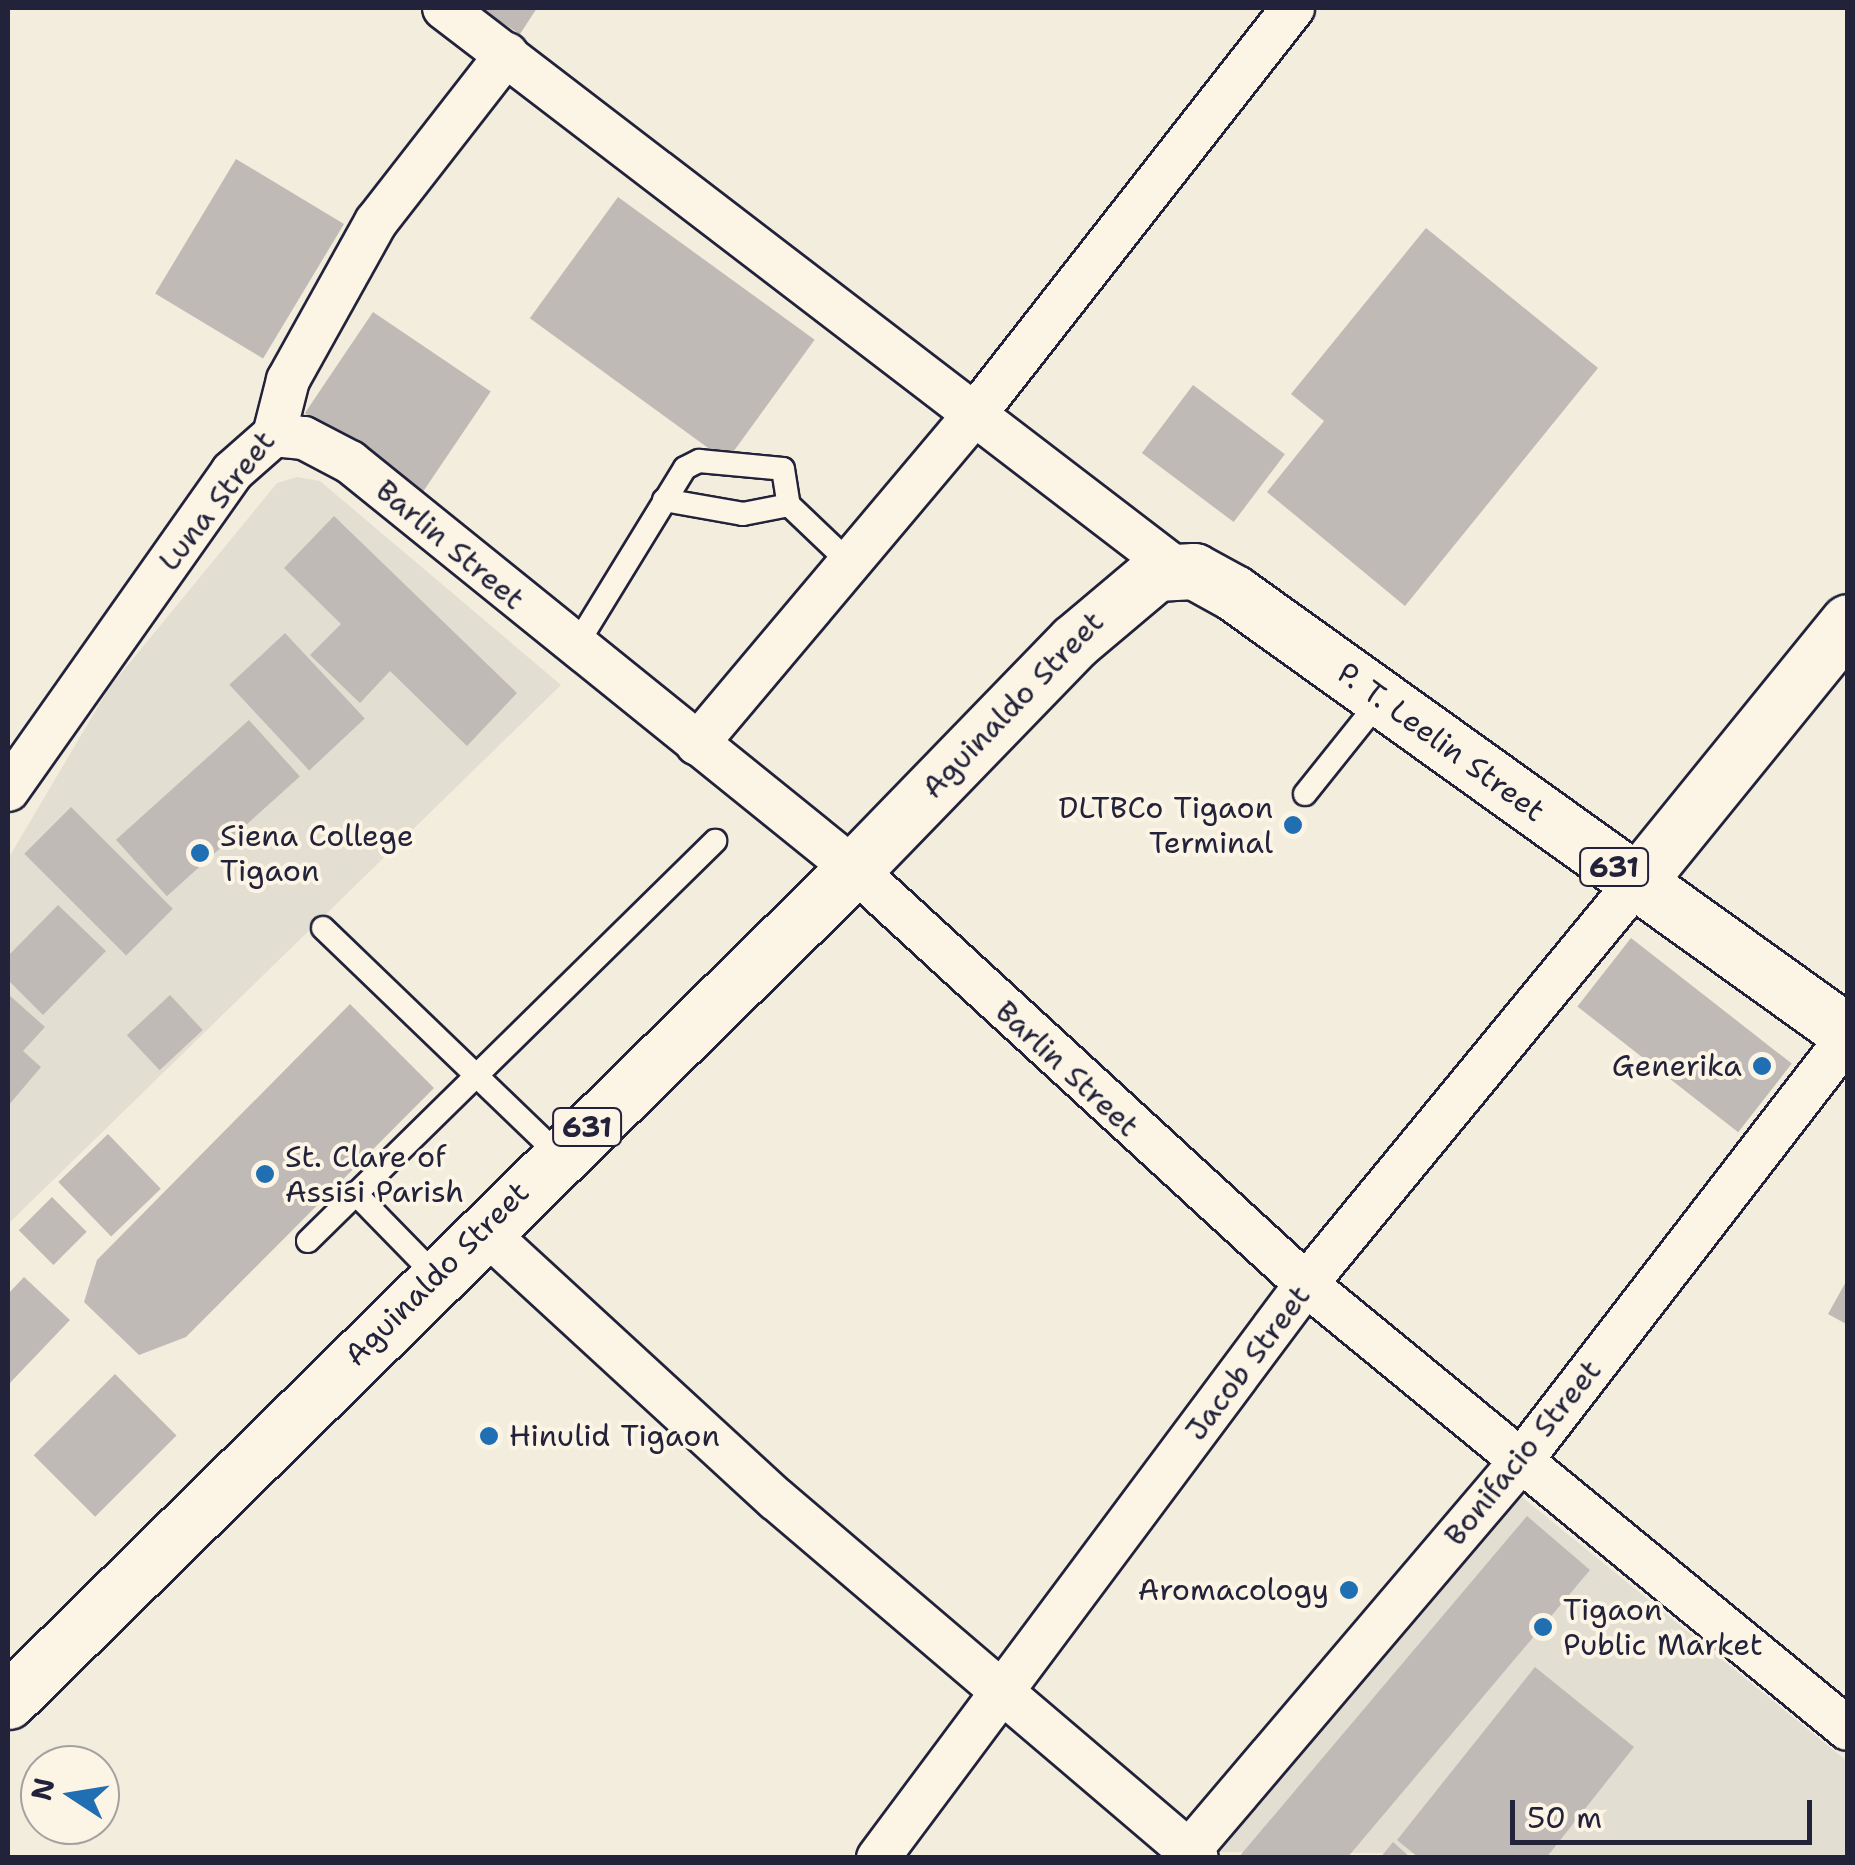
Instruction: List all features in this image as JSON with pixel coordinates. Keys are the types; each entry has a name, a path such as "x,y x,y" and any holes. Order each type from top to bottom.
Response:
{"main road":[{"name":"P. T. Leelin Street","path":"1175,568 1234,593 1848,1035"},
{"name":"Aguinaldo Street","path":"8,1700 558,1154 854,869 1107,610 1156,572 1175,568"},
{"path":"1636,883 1848,622"}],"street":[{"path":"444,8 1175,568"},
{"path":"697,744 974,414 1292,8"},
{"name":"Luna Street","path":"8,790 232,472 274,435 288,380 376,222 507,54"},
{"name":"Barlin Street","path":"274,435 304,438 350,462 574,648 854,869 1306,1284 1848,1729"},
{"name":"Jacob Street","path":"878,1858 1306,1284 1636,883"},
{"name":"Bonifacio Street","path":"1190,1855 1520,1462 1848,1035"},
{"path":"482,1229 1190,1855"}],"lane":[{"path":"574,648 664,500 700,461 776,465 789,506 850,563"},
{"path":"664,500 743,514 789,506"},
{"path":"1305,794 1382,698"},
{"path":"308,1241 715,841"},
{"path":"324,928 558,1154"},
{"path":"356,1193 435,1275"}],"shaded area":[{"name":"Siena College Tigaon","path":"297,477 320,481 561,685 8,1224 8,859 109,688 277,483"},
{"name":"Tigaon Public Market","path":"1517,1493 1847,1761 1847,1857 1217,1852"}],"building":[{"path":"479,8 537,8 520,34"},
{"path":"236,159 344,224 263,358 155,294"},
{"path":"618,197 815,340 726,461 530,318"},
{"path":"1426,228 1598,368 1405,606 1267,492 1324,421 1291,394"},
{"path":"373,312 491,391 423,493 305,413"},
{"path":"1193,385 1285,454 1234,522 1142,453"},
{"path":"334,516 517,693 467,746 390,671 360,703 310,655 341,624 284,568"},
{"path":"285,633 365,719 309,770 229,685"},
{"path":"249,720 300,776 167,896 116,840"},
{"path":"71,807 173,909 126,955 24,854"},
{"path":"58,905 106,951 43,1015 8,980 8,956"},
{"path":"1631,938 1792,1064 1738,1132 1577,1007"},
{"path":"8,994 45,1027 23,1051 41,1067 8,1106"},
{"path":"170,995 203,1030 160,1070 127,1035"},
{"name":"St. Clare of Assisi Parish","path":"350,1004 434,1088 186,1337 139,1355 84,1302 97,1260"},
{"path":"108,1134 161,1189 111,1237 58,1182"},
{"path":"52,1197 87,1232 53,1265 19,1230"},
{"path":"24,1277 70,1320 8,1385 8,1294"},
{"path":"1848,1278 1848,1325 1828,1314"},
{"path":"115,1374 177,1436 95,1517 34,1455"},
{"path":"1527,1516 1590,1570 1347,1858 1238,1858"},
{"path":"1535,1667 1634,1747 1546,1858 1419,1858 1397,1840"},
{"path":"1393,1842 1411,1858 1380,1858"}],"place":[{"name":"DLTBCo Tigaon Terminal","path":"1293,825"},
{"name":"Siena College Tigaon","path":"200,853"},
{"name":"Generika","path":"1762,1066"},
{"name":"St. Clare of Assisi Parish","path":"265,1174"},
{"name":"Hinulid Tigaon","path":"489,1436"},
{"name":"Aromacology","path":"1349,1590"},
{"name":"Tigaon Public Market","path":"1543,1627"}]}
